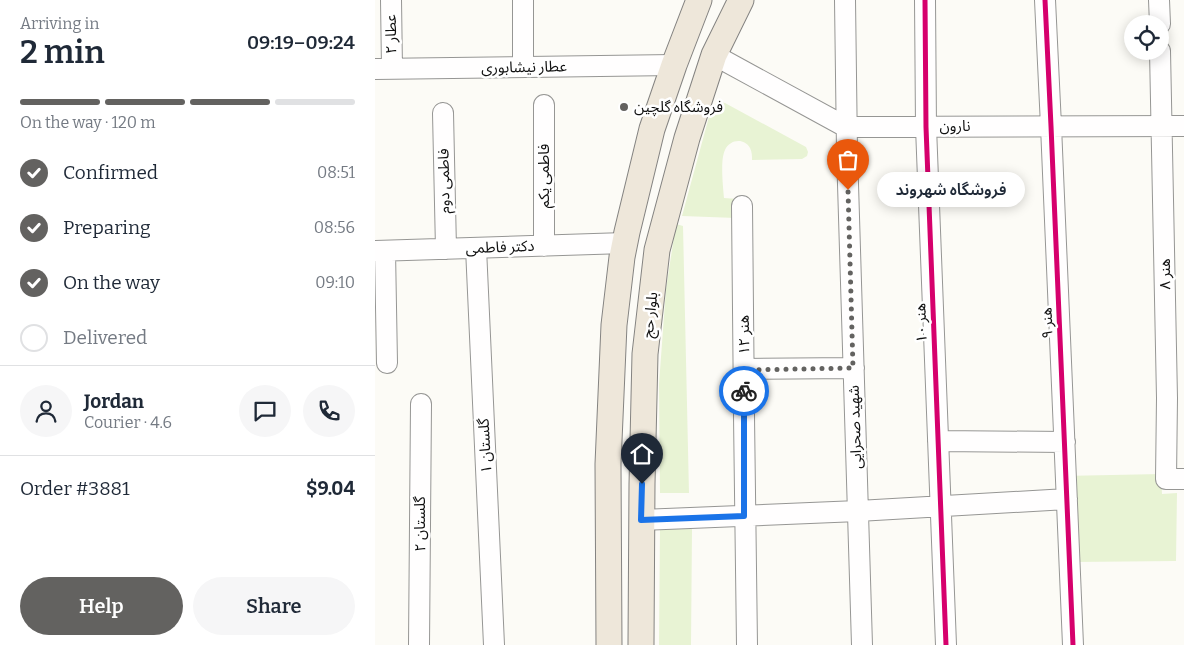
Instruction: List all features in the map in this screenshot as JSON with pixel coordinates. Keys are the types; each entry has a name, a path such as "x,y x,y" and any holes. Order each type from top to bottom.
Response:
{"main road":[{"path":"609,645 607,464 614,326 625,243 652,129 699,0"},
{"name":"بلوار حج","path":"641,645 641,520 645,354 657,250 687,138 714,55 741,0"}],"street":[{"name":"عطار ۲","path":"383,68 391,0"},
{"path":"523,0 523,67"},
{"name":"شهید صحرایی","path":"845,0 846,127 862,645"},
{"name":"هنر ۱۰","path":"925,0 926,127 946,645"},
{"name":"هنر ۹","path":"1045,0 1073,645"},
{"path":"1159,0 1159,15"},
{"name":"نارون","path":"714,55 846,127 1184,126"},
{"name":"هنر ۸","path":"1160,60 1161,125 1176,398 1166,478 1184,479"},
{"name":"عطار نیشابوری","path":"383,68 674,65"},
{"name":"فاطمی یکم","path":"544,105 545,246"},
{"name":"فاطمی دوم","path":"443,112 446,249"},
{"name":"هنر ۱۲","path":"742,206 744,516 747,645"},
{"name":"دکتر فاطمی","path":"380,251 625,243"},
{"name":"گلستان ۱","path":"476,248 495,645"},
{"path":"380,251 387,363"},
{"path":"744,370 853,368"},
{"name":"گلستان ۲","path":"419,645 421,404"},
{"path":"938,441 1065,442"},
{"path":"641,520 858,511 1067,499"}],"green space":[{"path":"719,102 725,103 806,147 807,156 802,159 752,160 750,148 744,142 733,142 723,154 722,173 724,198 738,199 736,218 682,216 710,113 714,105"},
{"path":"676,224 683,226 689,493 660,493 659,384 666,289"},
{"path":"1161,474 1162,494 1177,493 1176,561 1075,562 1062,476"},
{"path":"660,528 692,529 691,645 659,645"}],"cycle path":[{"path":"925,0 926,127 946,645"},
{"path":"1045,0 1073,645"}],"way so far":[{"path":"744,391 744,370 853,368 848,190"}],"place":[{"name":"فروشگاه گلچین","path":"624,107"},
{"name":"فروشگاه شهروند","path":"848,190"}],"route":[{"path":"642,484 641,520 744,516 744,391"}]}
